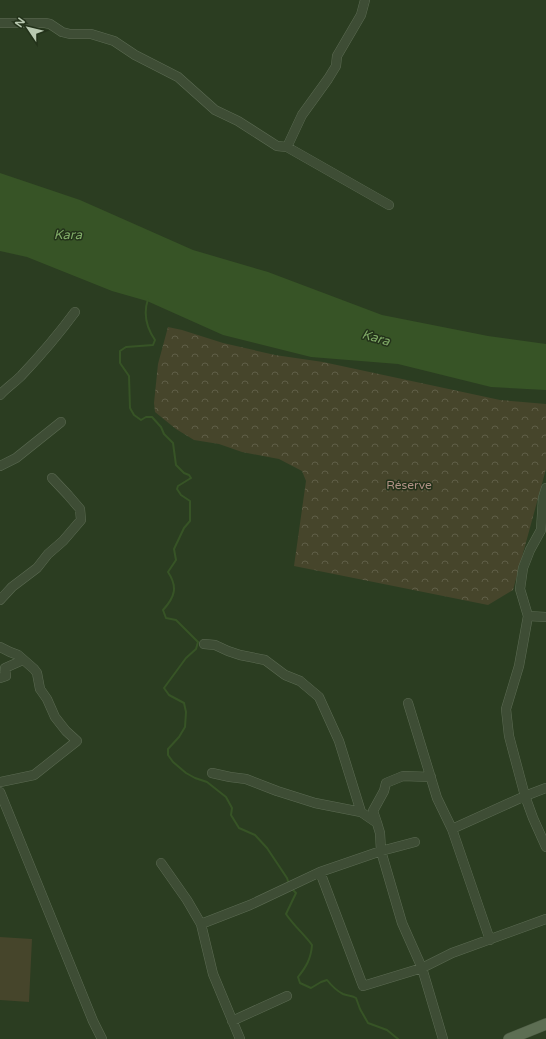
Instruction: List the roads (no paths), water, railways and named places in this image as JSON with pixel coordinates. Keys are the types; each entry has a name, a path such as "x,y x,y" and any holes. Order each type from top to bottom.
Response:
{"main road":[{"path":"509,1039 546,1024"}],"street":[{"path":"287,147 302,115 336,66 337,56 361,15 365,0"},
{"path":"0,23 45,22 66,33 91,34 114,41 135,55 178,77 215,110 238,121 277,146 287,147 389,205"},
{"path":"0,395 36,361 75,312"},
{"path":"0,466 16,458 61,422"},
{"path":"0,600 12,587 37,568 48,554 63,541 81,520 80,510 52,478"},
{"path":"546,488 543,498 543,530 530,550 522,575 520,589 528,616 519,666 506,709 509,736 525,796 546,847"},
{"path":"528,616 546,617"},
{"path":"204,644 215,644 240,655 265,660 285,675 300,681 319,697 339,741 361,812"},
{"path":"0,647 18,655 29,664 37,674 40,689 47,699 55,717 66,731 77,741 34,775 0,782"},
{"path":"0,678 6,676 5,668 23,660"},
{"path":"408,703 437,798 452,829 490,940"},
{"path":"212,773 246,779 315,803 361,812 377,823"},
{"path":"431,777 403,776 386,783 384,791 373,811 380,833 380,851 402,924 422,968 443,1039"},
{"path":"452,829 546,788"},
{"path":"0,792 93,1021 102,1039"},
{"path":"202,924 250,905 320,872 380,851 415,842"},
{"path":"161,863 202,924 212,974 240,1039"},
{"path":"320,872 363,986 422,968 452,953 546,919"},
{"path":"232,1021 287,996"}],"water":[{"name":"Kara","path":"0,173 80,200 193,250 268,272 382,315 488,336 546,344 546,390 491,387 398,364 311,357 223,335 147,301 112,291 27,257 0,251"}],"waterway":[{"path":"148,299 146,305 146,320 149,330 155,340 153,345 126,347 120,351 120,363 129,376 130,408 134,415 141,420 146,417 152,417 161,427 164,434 173,443 176,465 191,478 178,486 177,489 181,495 190,501 190,521 184,528 174,549 176,560 168,572 173,582 174,592 170,601 163,610 166,618 176,620 198,642 196,649 186,658 164,688 169,695 184,703 186,712 185,727 179,737 168,749 168,755 173,762 186,773 207,782 226,797 232,808 231,815 239,828 255,835 267,848 287,878 289,884"},
{"path":"291,888 296,893 286,914 312,945 308,962 298,977 300,983 311,988 327,980 341,993 356,998 368,1023 387,1030 398,1039"}],"park label":[{"name":"Réserve","path":"409,485"}]}
